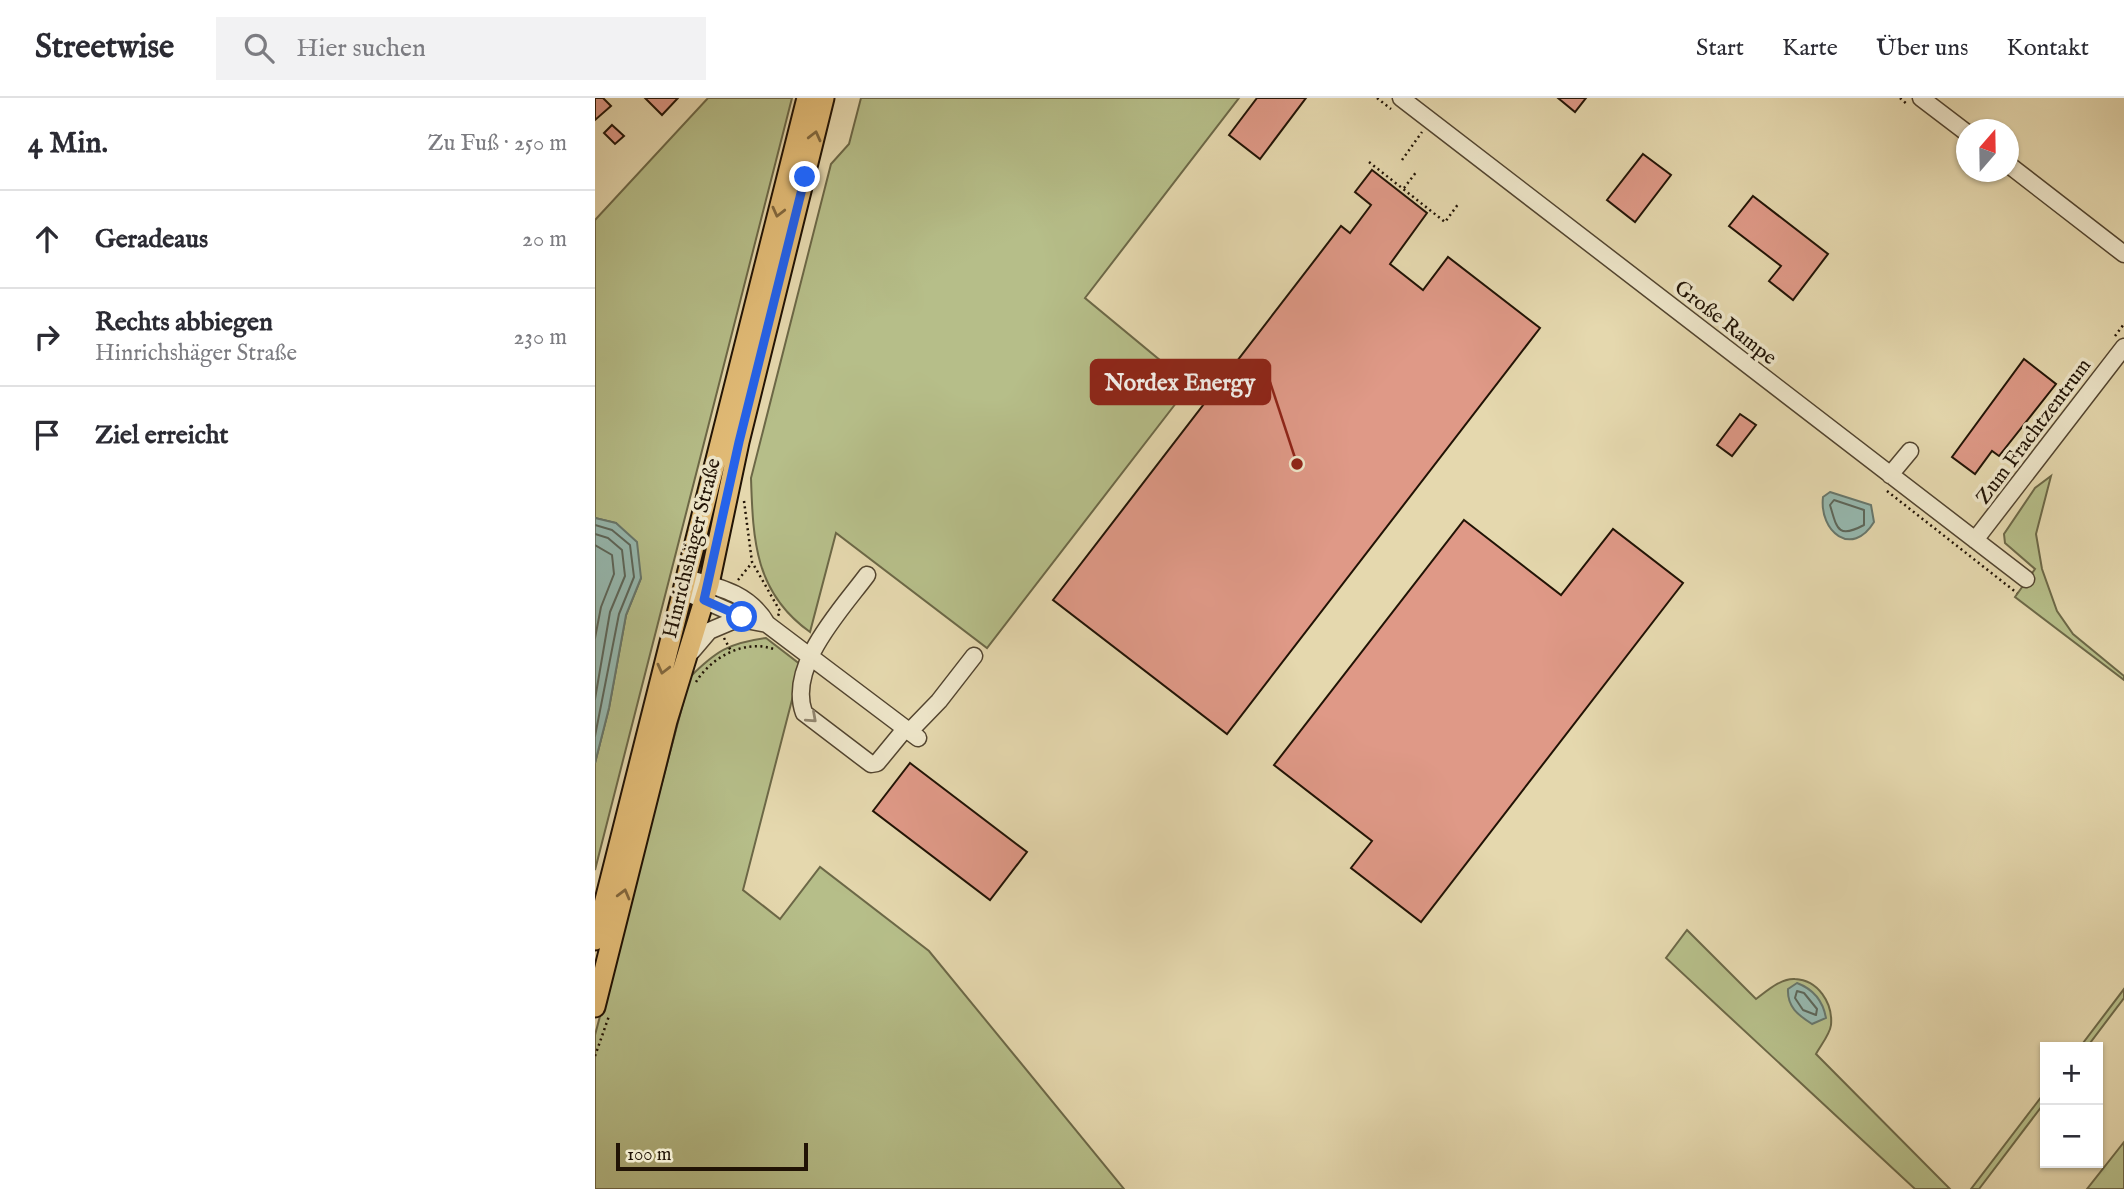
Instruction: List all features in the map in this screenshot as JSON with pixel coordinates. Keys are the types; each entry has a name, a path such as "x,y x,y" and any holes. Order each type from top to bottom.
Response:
{"main road":[{"name":"Hinrichshäger Straße","path":"595,940 807,98"},
{"name":"Hinrichshäger Straße","path":"595,1007 667,722 706,592 742,429 824,98"}],"street":[{"name":"Große Rampe","path":"1401,98 2026,579"},
{"path":"1921,98 1956,125"},
{"path":"2019,173 2124,254"},
{"name":"Zum Frachtzentrum","path":"1975,540 2124,347"},
{"path":"1890,475 1910,450"},
{"path":"867,575 809,655 800,702 804,713 849,750 865,761 877,763 911,733 974,656"},
{"path":"685,585 706,592 742,617 770,626"},
{"path":"706,592 731,590 759,611 770,626 911,733"},
{"path":"688,656 709,631 742,617"}],"path":[{"path":"1402,160 1422,132"},
{"path":"1369,162 1445,222 1459,203"},
{"path":"1403,189 1416,171"},
{"path":"743,499 752,562 780,611 770,626"},
{"path":"731,590 752,562"},
{"path":"693,687 705,668 731,651 762,644 778,651 793,644"}],"green space":[{"path":"708,98 792,98 595,870 595,763 609,708 626,615 641,578 616,523 595,518 595,220"},
{"path":"861,98 1239,98 1085,298 1190,385 987,648 836,533 810,632 792,617 778,600 768,583 756,544 751,478 831,164 849,144"},
{"path":"2051,476 2036,534 2042,569 2057,611 2073,634 2124,676 2124,680 2015,597 2035,569 2005,543 2004,534 2035,488"},
{"path":"766,638 801,665 743,890 780,919 820,867 929,951 1124,1189 595,1189 595,1035 690,677 724,650"},
{"path":"1687,930 1756,999 1790,979 1803,980 1817,988 1827,1001 1831,1025 1816,1054 1950,1189 1915,1189 1666,958"},
{"path":"2124,989 2124,998 2091,1042 2084,1042"},
{"path":"2040,1099 2040,1109 1979,1189 1971,1189"},
{"path":"2124,1142 2124,1189 2087,1189"}],"water":[{"path":"1830,492 1871,505 1874,522 1865,533 1847,539 1832,530 1823,510 1823,497"},
{"path":"595,518 616,523 637,542 641,578 626,615 609,708 595,763"},
{"path":"1797,983 1816,996 1826,1018 1812,1024 1794,1010 1789,1001 1788,989"}],"building":[{"path":"595,98 603,98 611,106 595,120"},
{"path":"645,98 678,98 662,115"},
{"path":"1257,98 1306,98 1260,159 1229,135"},
{"path":"1558,98 1586,98 1575,112"},
{"path":"612,125 624,136 615,144 604,133"},
{"path":"1643,154 1671,175 1635,222 1607,200"},
{"path":"1372,170 1427,213 1390,264 1423,290 1448,257 1540,328 1227,734 1053,600 1341,226 1350,233 1371,205 1355,192"},
{"path":"1753,196 1828,254 1793,300 1769,281 1781,266 1729,226"},
{"path":"2024,359 2056,384 1999,456 1992,451 1975,474 1952,457"},
{"path":"1740,414 1756,425 1732,456 1717,445"},
{"path":"1464,520 1561,595 1613,529 1683,583 1421,922 1351,868 1372,841 1274,765"},
{"path":"910,763 1027,852 990,900 873,811"}],"place":[{"name":"Nordex Energy","path":"1297,464"}],"route":[{"path":"742,617 704,600 731,490 739,442 805,177"}]}
